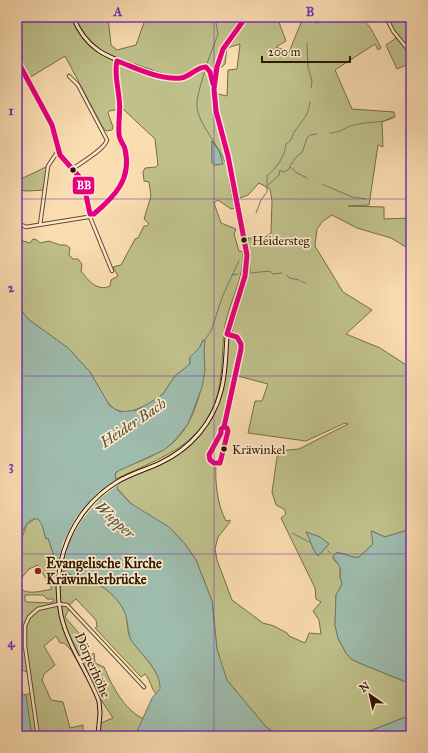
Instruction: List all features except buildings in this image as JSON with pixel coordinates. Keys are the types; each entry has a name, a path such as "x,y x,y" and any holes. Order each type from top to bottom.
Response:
{"main road":[{"path":"73,17 90,45 104,55 117,61 173,78 185,77 198,68 205,67 209,71 212,82 215,85"},
{"path":"228,334 245,276 247,255 228,156 216,110 215,85 217,67 222,49 246,17"},
{"name":"Dörperhöhe","path":"98,736 100,715 99,701 67,635 59,604 59,569 68,539 80,516 101,494 127,477 173,456 191,442 206,425 214,410 221,391 228,334"}],"street":[{"path":"386,17 393,31 411,52"},
{"path":"17,60 52,126 58,151 64,161 73,168 85,186 90,220 112,271"},
{"path":"17,223 26,227 86,218 90,214 94,214 113,198 121,185 126,169 125,148 119,136 121,109 115,68 117,61"},
{"path":"69,76 78,85 105,134 107,142 101,149 73,168"},
{"path":"40,225 48,166 58,151"},
{"path":"409,175 411,170"},
{"path":"224,427 241,347 237,337 228,334"},
{"path":"38,736 25,646 25,628 28,619 35,610 59,604 69,607 144,687"}],"green space":[{"path":"17,17 73,17 89,42 100,52 113,59 120,109 109,111 108,113 113,127 112,130 106,131 102,126 65,56 29,78 17,58"},
{"path":"74,17 108,17 111,45 117,50 136,45 146,17 277,17 286,41 276,47 289,52 303,18 311,17 316,23 329,20 328,17 350,17 357,18 367,23 381,48 378,50 375,44 335,70 352,109 394,112 395,116 382,122 383,147 378,145 369,205 348,206 384,207 384,219 411,218 411,250 391,238 357,228 332,215 323,221 317,229 315,246 343,292 372,310 346,334 380,348 411,368 411,529 385,537 372,531 373,544 359,557 336,553 333,556 333,559 340,566 340,577 342,584 336,595 335,625 338,638 351,659 411,684 411,715 357,736 279,736 266,727 227,680 217,649 212,601 196,560 185,544 169,527 135,508 116,487 116,482 176,455 194,439 202,429 220,397 225,372 227,334 236,336 241,344 237,368 242,344 238,336 232,331 250,270 248,238 264,238 271,233 272,201 270,189 259,183 248,195 237,199 230,158 218,117 216,87 218,94 227,96 228,70 237,69 240,44 227,48 225,64 221,68 217,66 215,85 212,82 209,72 214,111 227,159 235,208 231,209 218,200 214,203 221,223 236,229 234,234 239,251 243,252 243,262 225,325 221,376 215,404 206,421 195,435 182,446 167,455 116,479 115,475 118,470 146,459 163,450 180,436 186,427 196,406 202,385 205,341 203,340 200,347 190,357 190,364 175,376 163,394 149,404 132,411 124,412 114,409 106,400 90,372 68,348 28,319 17,305 17,239 30,243 33,239 40,243 49,241 60,245 66,245 70,248 69,255 73,259 78,259 82,264 81,271 87,278 97,286 105,287 110,286 111,280 118,276 113,267 121,265 135,239 138,238 144,226 149,224 144,219 151,196 149,182 144,181 143,172 145,168 156,167 158,165 155,139 122,108 115,69 116,66 122,63 156,74 121,59 106,56 92,45 77,24","holes":["212,141 219,151 223,164 215,165 212,163","234,375 268,384 262,401 255,401 248,433 306,441 345,423 348,424 299,449 278,451 272,492 276,505 284,509 286,514 281,518 315,588 316,599 321,602 313,611 319,620 321,634 309,633 305,643 289,636 287,633 274,626 263,623 232,600 217,560 215,549 218,537 230,520 226,521 220,507 216,485 216,463 211,461 209,456 221,433 221,429 224,427","306,532 320,537 329,544 318,556"]},
{"path":"386,17 411,17 411,52 393,31"},
{"path":"396,38 411,53 411,63 397,69 386,45"},
{"path":"48,166 44,190 17,190 17,168 23,178"},
{"path":"36,518 41,521 46,539 48,538 55,559 56,568 74,576 76,574 83,576 99,584 119,602 126,616 130,637 157,675 161,688 157,695 145,674 141,677 95,628 97,627 96,620 76,599 67,607 69,609 65,617 83,638 86,649 91,655 94,653 95,663 104,667 115,689 130,710 144,719 135,736 99,736 101,723 113,718 86,677 71,650 64,643 60,643 56,636 44,646 55,665 44,674 42,680 51,700 63,702 70,728 83,725 83,732 73,736 32,736 25,695 32,693 29,673 20,669 17,653 17,551 27,524","holes":["38,565 52,589 31,592 22,590 19,581 29,569","25,595 43,595 47,599 53,599 54,601 50,603 27,602 25,601"]}],"water":[{"path":"212,141 219,151 223,164 215,165 212,163"},
{"name":"Wupper","path":"17,305 28,319 68,348 90,372 110,406 120,412 137,410 163,394 175,376 190,364 190,357 200,347 203,340 205,341 205,371 202,387 188,424 164,450 116,472 115,476 118,490 130,503 169,527 185,544 196,560 212,601 217,649 227,680 266,727 279,736 135,736 152,698 160,689 154,669 131,640 126,616 119,602 99,584 92,580 77,574 74,576 56,568 55,559 48,538 46,539 42,525 38,519 29,521 26,525 17,551"},
{"path":"411,529 411,684 357,662 351,659 346,653 338,638 335,625 336,595 342,584 340,577 341,569 333,556 336,553 342,553 353,557 359,557 373,544 371,531 385,537"},
{"path":"306,532 320,537 329,544 318,556 314,550"},
{"path":"17,694 24,694 26,696 32,736 17,736"},
{"path":"411,715 411,736 357,736"}],"pier":[{"path":"117,479 118,485 101,498 82,520 69,542 62,570 56,569 63,542 76,517 96,494"}],"waterway":[{"name":"Heider Bach","path":"206,66 218,34 215,17"},
{"path":"307,43 308,67 312,81 311,88"},
{"name":"Heider Bach","path":"205,69 198,98 198,113 225,162"},
{"path":"256,213 261,200 267,192 267,176 277,166 282,158 286,144 291,140 295,131 305,118 310,102"},
{"path":"330,133 337,132 354,125 386,121 395,117"},
{"path":"290,166 297,156 302,153 307,138 310,135 317,134"},
{"path":"268,185 279,175 280,170 283,172 288,170 290,167 297,173 307,178"},
{"path":"322,184 352,197 366,199"},
{"name":"Heider Bach","path":"204,341 211,331 223,295 239,261"},
{"path":"251,273 270,271 273,274 282,273"},
{"name":"Heider Bach","path":"232,275 238,274"},
{"path":"287,275 289,278 299,280"},
{"path":"301,281 305,283"},
{"path":"292,533 311,543"}],"transit line":[{"name":"BB","path":"224,427 241,349 241,344 237,337 227,334 245,276 247,255 228,156 216,111 214,89 217,67 223,49 246,17"},
{"name":"BB","path":"17,60 52,125 60,155 83,181 90,214 94,214 115,193 124,178 126,169 127,160 125,149 119,134 120,102 116,75 117,61 148,73 173,78 181,78 202,67 206,67 210,72 213,84"},
{"name":"BB","path":"224,427 227,428 228,431 220,463 214,463 210,460 209,455 221,433 221,429 224,427"}],"place":[{"name":"Heidersteg","path":"244,240"},
{"name":"Kräwinkel","path":"224,449"},
{"name":"Evangelische Kirche Kräwinklerbrücke","path":"38,571"}]}
